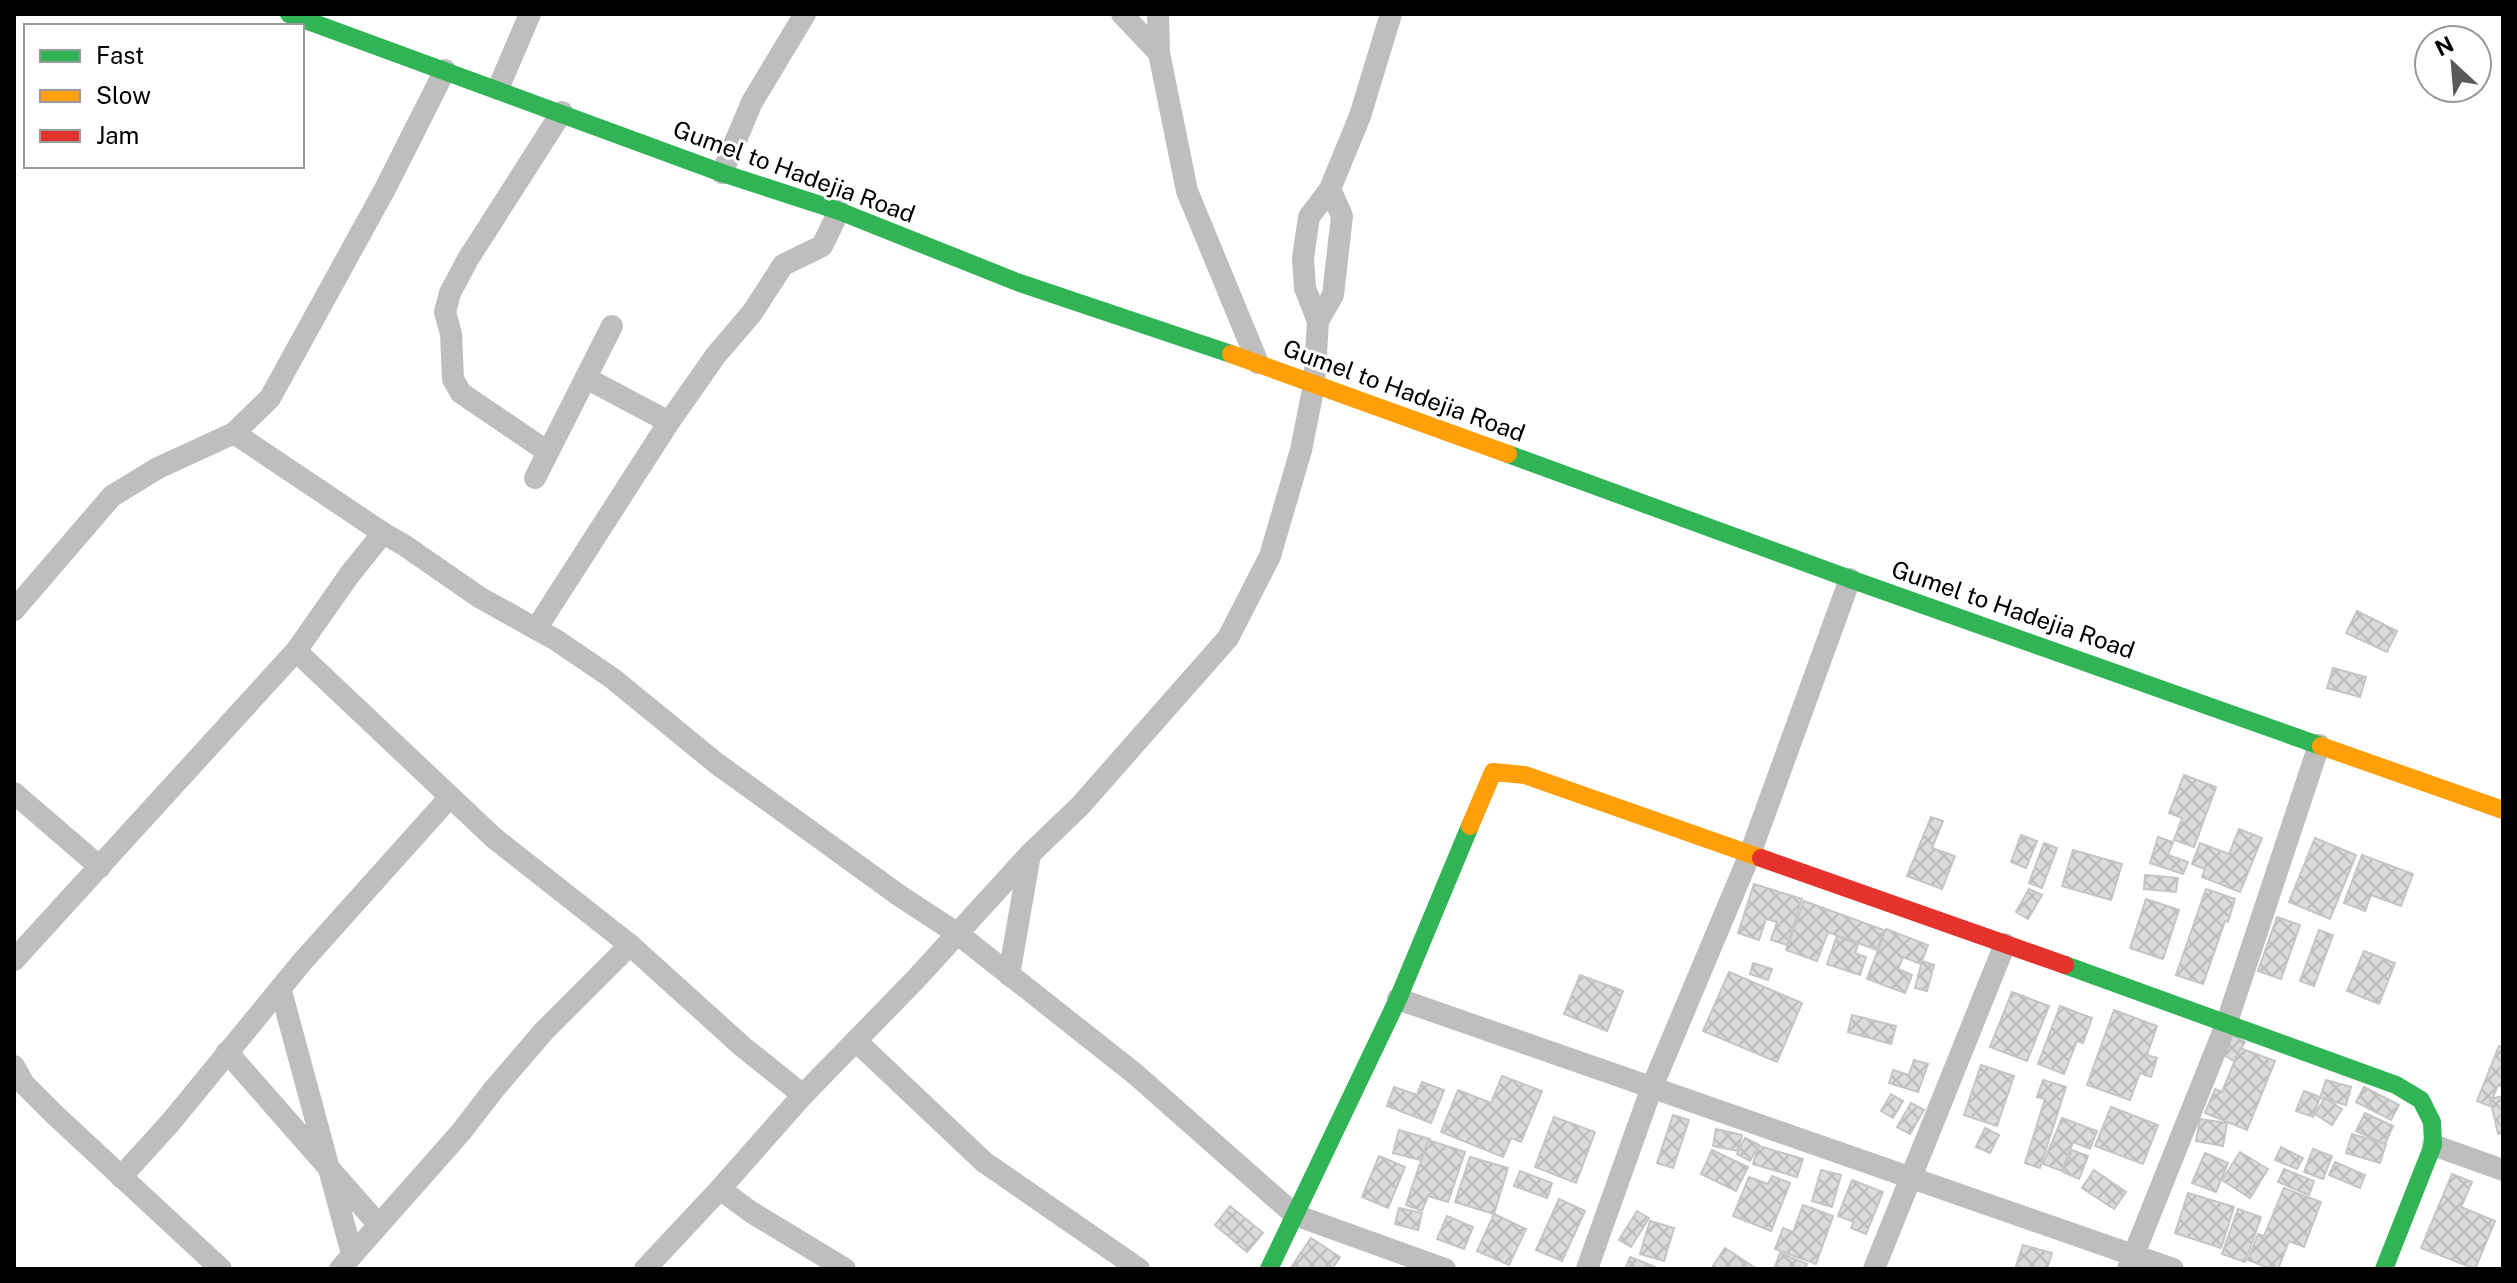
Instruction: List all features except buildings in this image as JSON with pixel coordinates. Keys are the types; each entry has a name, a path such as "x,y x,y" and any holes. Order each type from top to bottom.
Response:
{"main road":[{"name":"Gumel to Hadejia Road","path":"289,14 722,173 839,211 1017,282 1258,363 1850,579 2503,810"},
{"path":"1269,1269 1398,999 1493,772 1525,775 2227,1022 2396,1085 2421,1100 2432,1122 2433,1145 2386,1269"}],"street":[{"path":"498,89 530,14"},
{"path":"722,173 752,102 805,14"},
{"path":"1122,14 1159,53"},
{"path":"1158,14 1159,53 1187,191 1258,363"},
{"path":"645,1269 803,1095 958,934 1030,854 1080,806 1228,638 1270,556 1301,450 1314,385 1318,321 1305,288 1303,258 1309,217 1330,189 1360,116 1391,14"},
{"path":"14,610 112,496 158,468 234,433 270,398 385,189 445,70"},
{"path":"548,452 461,393 453,379 451,334 445,312 450,293 468,259 562,112"},
{"path":"1318,321 1333,295 1342,216 1330,189"},
{"path":"536,629 669,422 716,355 752,313 783,265 822,246 839,211"},
{"path":"535,478 612,326"},
{"path":"586,378 669,422"},
{"path":"234,433 479,597 612,678 716,763 900,896 958,934 1134,1073 1295,1215 1445,1269"},
{"path":"14,960 296,651 383,533"},
{"path":"1587,1269 1652,1087 1750,854 1850,579"},
{"path":"296,651 494,838 630,945 743,1047 803,1095"},
{"path":"2130,1262 2227,1022 2319,745"},
{"path":"14,793 100,867"},
{"path":"121,1177 170,1123 302,962 449,798"},
{"path":"1009,975 1030,854"},
{"path":"1874,1269 2005,944"},
{"path":"346,1261 461,1132 544,1031 630,945"},
{"path":"281,991 329,1168 346,1261"},
{"path":"1398,999 1911,1177 2130,1262 2173,1269"},
{"path":"856,1041 984,1162 1139,1269"},
{"path":"227,1052 378,1224"},
{"path":"17,1081 221,1269"},
{"path":"2433,1145 2503,1170"},
{"path":"720,1189 751,1212 845,1269"}],"traffic: fast":[{"path":"289,14 722,173 839,211 1017,282 1231,354"},
{"path":"1508,454 2321,746"},
{"path":"1269,1269 1398,999 1470,826"},
{"path":"2065,965 2396,1085 2421,1100 2432,1122 2433,1145 2384,1269"}],"traffic: slow":[{"path":"1231,354 1508,454"},
{"path":"2321,746 2503,810"},
{"path":"1470,826 1493,772 1525,775 1761,858"}],"traffic: jam":[{"path":"1761,858 2065,965"}]}
